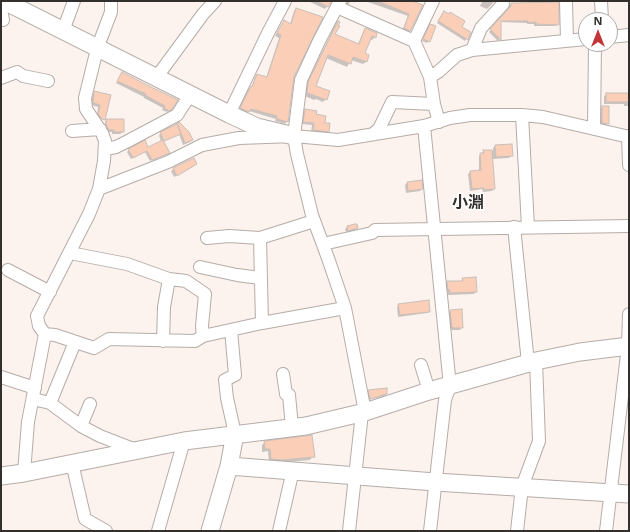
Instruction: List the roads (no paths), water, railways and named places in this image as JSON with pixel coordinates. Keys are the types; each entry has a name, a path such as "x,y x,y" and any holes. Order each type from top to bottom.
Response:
{"street":[{"path":"4,1 228,114 257,127 294,136"},
{"path":"63,32 74,1"},
{"path":"24,473 28,422 45,334 40,326 37,316 89,214 99,189 105,141 100,129 86,109 85,98 97,49 111,12 112,1"},
{"path":"156,78 214,1"},
{"path":"228,114 285,1"},
{"path":"414,41 433,1"},
{"path":"566,1 567,41"},
{"path":"601,1 602,12"},
{"path":"349,531 364,412 345,308 314,221 297,154 294,136 301,80 319,41 339,4 414,41 430,77 434,104 439,122"},
{"path":"472,50 481,28 503,4"},
{"path":"618,37 629,36"},
{"path":"430,77 457,55 472,50 578,40"},
{"path":"594,128 595,52"},
{"path":"1,78 17,72 23,76 48,81"},
{"path":"105,149 122,144 177,115 190,94"},
{"path":"373,134 379,129 392,102 434,104"},
{"path":"99,189 168,162 202,145 239,138 294,136 338,140 424,126 450,118 470,115 522,115 543,117 628,137 629,165"},
{"path":"522,115 528,227"},
{"path":"424,126 450,386 445,400 430,531"},
{"path":"72,131 100,129"},
{"path":"207,238 229,236 260,238 314,221"},
{"path":"323,244 372,233 375,230 629,226"},
{"path":"514,227 532,362 539,441 522,487 517,531"},
{"path":"260,238 262,323"},
{"path":"70,252 127,264 168,279 186,281 205,294 202,326 203,336"},
{"path":"200,267 260,278"},
{"path":"8,270 50,292"},
{"path":"162,341 164,307 168,279"},
{"path":"45,334 94,348 109,339 195,341 203,336 262,323 345,308"},
{"path":"606,531 612,492 628,346 629,314"},
{"path":"210,531 230,466 235,434 227,398 225,380 236,375 231,330"},
{"path":"50,403 75,342"},
{"path":"1,476 24,473 184,441 292,428 364,412 429,391 532,362 580,352 628,346"},
{"path":"421,365 429,391"},
{"path":"283,374 286,394 289,395 292,428"},
{"path":"1,377 50,403 81,426 100,436 136,450"},
{"path":"81,426 90,404"},
{"path":"158,531 184,441"},
{"path":"72,463 85,519 106,531"},
{"path":"230,466 435,482 629,494"},
{"path":"279,531 294,470"}],"district":[{"name":"小淵","path":"468,203"}]}
